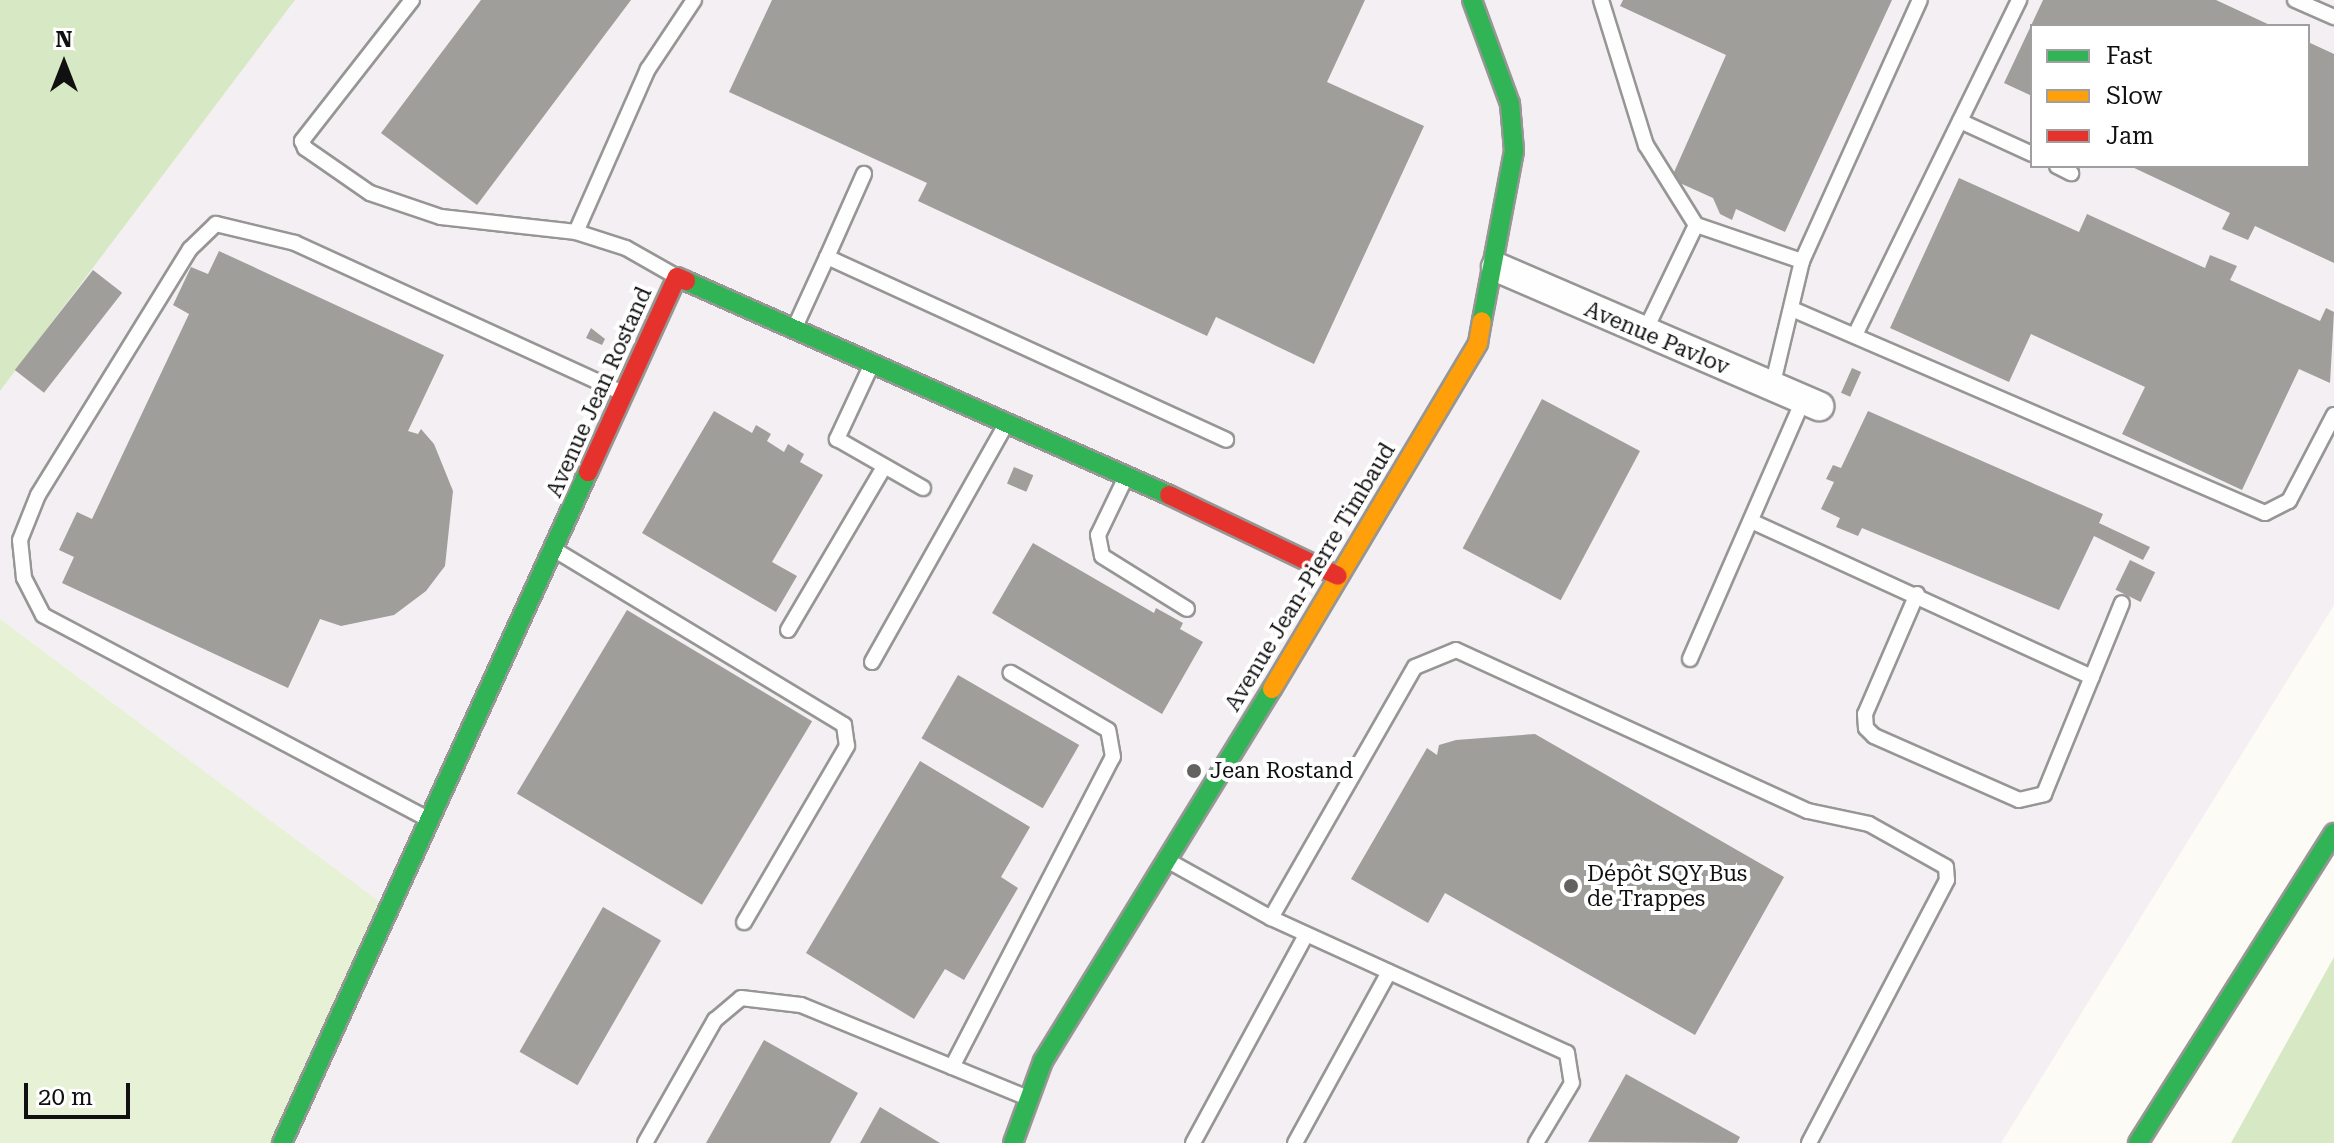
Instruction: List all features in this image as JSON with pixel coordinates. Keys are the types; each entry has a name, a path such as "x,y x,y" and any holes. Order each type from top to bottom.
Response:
{"street":[{"name":"Avenue Jean-Pierre Timbaud","path":"1013,1143 1026,1097 1170,862 1478,343 1496,267 1514,151 1512,119 1472,0"},
{"name":"Avenue Pavlov","path":"1496,267 1811,403"},
{"name":"Avenue Jean Rostand","path":"282,1143 677,277 1127,475 1338,576"},
{"path":"2138,1143 2334,833"}],"lane":[{"path":"412,0 302,145 370,193 441,217 576,232 626,248 677,277"},
{"path":"576,232 648,69 694,0"},
{"path":"1601,0 1646,145 1696,225 1802,261"},
{"path":"1772,387 1802,261 1920,0"},
{"path":"1856,333 2019,0"},
{"path":"2295,0 2334,17"},
{"path":"1960,121 2030,153"},
{"path":"2061,168 2071,173"},
{"path":"795,328 864,174"},
{"path":"430,820 43,615 24,578 20,540 38,495 190,249 216,224 295,243 625,394"},
{"path":"1644,333 1696,225"},
{"path":"827,257 1226,440"},
{"path":"1792,309 1856,333 2265,513 2289,501 2334,415"},
{"path":"873,362 837,435 840,443 923,488"},
{"path":"1690,659 1751,521 1811,403"},
{"path":"872,662 1006,424"},
{"path":"788,630 883,469"},
{"path":"1127,475 1098,535 1102,556 1187,609"},
{"path":"1751,521 1917,594 2092,677"},
{"path":"554,550 844,725 847,746 744,922"},
{"path":"1917,594 1865,714 1874,736 2019,800 2044,794 2122,603"},
{"path":"1271,918 1415,667 1456,650 1808,811 1869,824 1946,867 1947,880 1809,1143"},
{"path":"952,1067 1113,757 1108,730 1011,673"},
{"path":"1170,862 1306,935 1567,1053 1572,1083 1536,1143"},
{"path":"1193,1143 1306,935"},
{"path":"1295,1143 1389,972"},
{"path":"645,1143 715,1020 741,998 801,1005 1026,1097"}],"shaded area":[{"path":"295,0 2334,0 2334,605 2001,1143 279,1143 388,908 0,619 0,391"}],"green space":[{"path":"0,0 295,0 0,391"},
{"path":"0,619 388,908 279,1143 0,1143"},
{"path":"2334,957 2334,1143 2231,1143"}],"building":[{"path":"481,0 631,0 477,205 381,133"},
{"path":"772,0 1365,0 1327,82 1424,126 1314,364 1216,317 1207,336 918,201 927,183 729,92"},
{"path":"1623,0 1892,0 1785,232 1736,209 1732,220 1720,214 1713,198 1671,179 1726,55 1620,6"},
{"path":"2043,0 2216,0 2268,24 2032,24"},
{"path":"2030,28 2030,95 2004,83"},
{"path":"2310,43 2334,54 2334,263 2255,226 2248,240 2222,229 2230,213 2134,168 2310,168"},
{"path":"1959,178 2079,232 2087,214 2205,268 2210,255 2237,266 2230,280 2320,321 2326,308 2334,312 2330,383 2299,369 2242,490 2122,434 2145,387 2031,334 2009,382 1890,328"},
{"path":"219,251 444,355 408,431 418,434 421,429 434,444 453,491 445,566 426,591 394,615 341,626 320,619 288,688 62,583 74,557 59,550 77,512 92,519 189,314 173,305 191,267 208,274"},
{"path":"93,270 122,293 44,393 15,370"},
{"path":"591,328 605,339 602,345 586,338"},
{"path":"1852,368 1861,372 1850,397 1841,393"},
{"path":"1542,399 1640,451 1561,600 1463,548"},
{"path":"714,411 752,433 756,425 771,434 767,441 784,452 788,444 804,454 800,462 823,475 772,562 797,576 776,612 642,533"},
{"path":"1868,411 2103,514 2099,523 2150,547 2143,560 2094,536 2059,610 1862,528 1858,536 1836,527 1840,518 1821,509 1834,482 1826,479 1833,465 1841,468"},
{"path":"1014,467 1033,475 1026,492 1007,484"},
{"path":"1033,543 1154,613 1156,608 1183,623 1180,629 1203,642 1162,714 992,613"},
{"path":"2130,560 2155,572 2141,602 2116,590"},
{"path":"627,610 812,721 702,905 517,793"},
{"path":"958,675 1079,745 1043,808 922,738"},
{"name":"Dépôt SQY Bus de Trappes","path":"1535,734 1784,877 1695,1035 1445,893 1428,923 1351,879 1427,748 1437,755 1439,745 1456,740"},
{"path":"920,761 1030,827 1001,877 1018,888 964,980 945,969 914,1019 806,953"},
{"path":"603,907 661,940 578,1085 520,1052"},
{"path":"764,1040 858,1093 830,1143 706,1143"},
{"path":"1626,1074 1740,1137 1737,1143 1588,1142"},
{"path":"880,1107 940,1143 860,1143"}],"traffic: fast":[{"path":"1472,0 1510,104 1514,151 1482,321"},
{"path":"686,281 1169,495"},
{"path":"282,1143 588,472"},
{"path":"1013,1143 1043,1061 1272,689"},
{"path":"2138,1143 2334,833"}],"traffic: slow":[{"path":"1272,689 1478,343 1482,321"}],"traffic: jam":[{"path":"588,472 677,277 686,281"},
{"path":"1169,495 1338,576"}],"place":[{"name":"Jean Rostand","path":"1194,771"},
{"name":"Dépôt SQY Bus de Trappes","path":"1571,886"}]}
